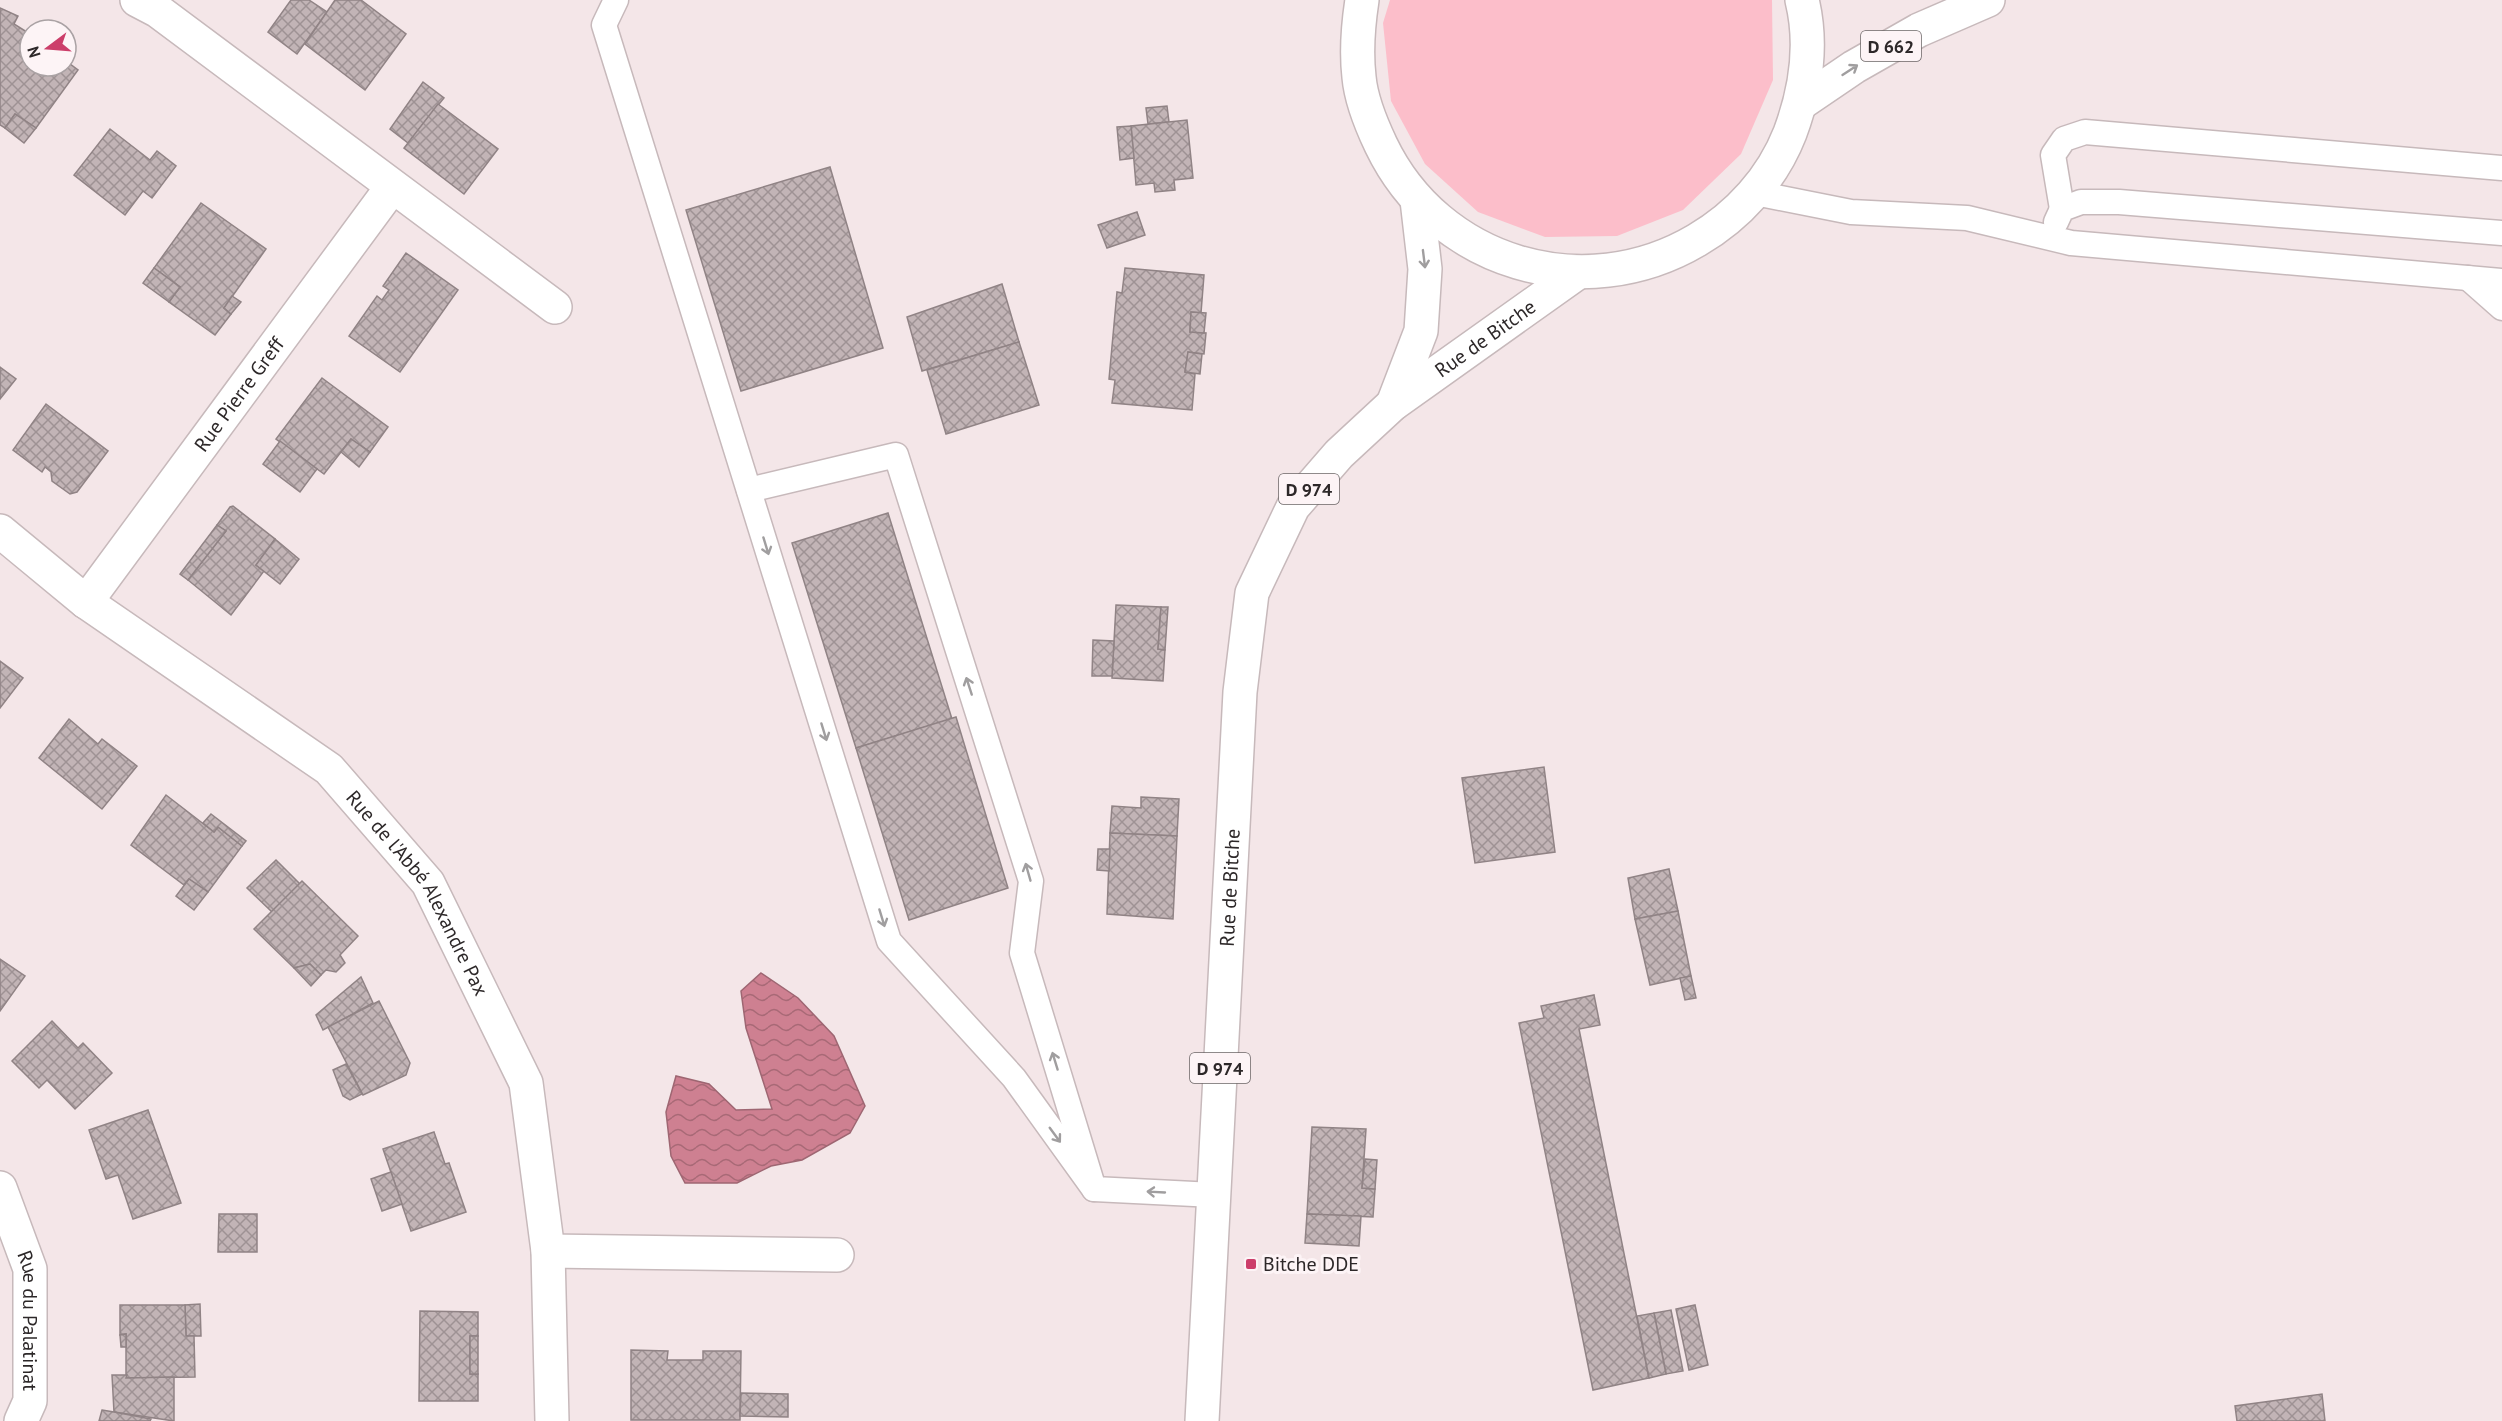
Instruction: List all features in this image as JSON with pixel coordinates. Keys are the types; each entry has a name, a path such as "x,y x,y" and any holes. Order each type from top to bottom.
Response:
{"street":[{"path":"137,0 158,11 555,307"},
{"path":"1362,0 1357,32 1359,78 1370,123 1390,164 1417,201 1451,231 1490,253 1533,267 1577,273 1628,268 1675,253 1719,227 1755,192 1783,150 1801,103 1808,60 1806,16 1802,0"},
{"name":"D 662","path":"1801,103 1854,67 1919,30 1988,0"},
{"name":"Rue Pierre Greff","path":"86,602 392,187"},
{"name":"Rue de Bitche","path":"1393,404 1421,331 1425,269 1417,201"},
{"name":"Rue de Bitche","path":"1202,1421 1240,692 1252,593 1293,507 1339,454 1393,404 1577,273"},
{"name":"Rue de l'Abbé Alexandre Pax","path":"0,531 86,602 329,769 428,883 526,1083 548,1251 552,1421"},
{"name":"Rue du Palatinat","path":"0,1188 30,1269 30,1401 21,1421"},
{"path":"548,1251 837,1256"}],"lane":[{"path":"616,0 604,25 889,941 1014,1078 1094,1189"},
{"path":"2048,237 2062,209 2054,155 2064,140 2085,132 2502,168"},
{"path":"1755,192 1851,212 1967,218 2071,243 2502,281"},
{"path":"2062,209 2081,202 2119,202 2502,233"},
{"path":"2468,278 2502,308"},
{"path":"749,490 896,455 1031,881 1022,953 1094,1189"},
{"path":"1094,1189 1214,1195"}],"shaded area":[{"path":"1390,0 1772,0 1773,80 1741,154 1683,210 1617,236 1545,237 1478,212 1425,164 1391,101 1383,23"}],"water":[{"path":"761,973 798,998 834,1036 865,1106 850,1133 802,1160 771,1166 737,1183 685,1183 671,1156 666,1112 676,1076 709,1084 736,1110 772,1109 746,1028 741,991"}],"building":[{"path":"291,0 309,0 327,12 297,54 268,32"},
{"path":"335,0 361,0 406,34 365,90 305,44"},
{"path":"0,8 18,16 14,24 18,26 18,78 72,78 36,128 15,114 5,128 0,125"},
{"path":"423,82 444,98 408,143 390,129"},
{"path":"438,104 498,149 464,194 404,148"},
{"path":"1167,106 1169,122 1148,124 1146,108"},
{"path":"15,114 36,128 24,143 5,128"},
{"path":"1187,120 1193,178 1174,180 1175,190 1155,192 1154,183 1136,185 1131,126"},
{"path":"1131,126 1134,158 1120,160 1117,127"},
{"path":"110,129 150,160 157,151 176,166 152,198 143,191 125,215 74,175"},
{"path":"830,167 883,348 741,391 686,210"},
{"path":"201,203 266,249 224,308 231,314 215,335 169,302 180,287 154,268"},
{"path":"1137,212 1145,235 1107,248 1098,225"},
{"path":"406,253 458,290 400,372 349,336 377,296 382,300 389,290 383,286"},
{"path":"154,268 180,287 169,302 143,283"},
{"path":"1125,268 1204,275 1201,313 1191,312 1190,332 1206,333 1204,354 1188,352 1185,372 1195,374 1192,410 1112,403 1115,380 1109,379 1117,292 1122,293"},
{"path":"1002,284 1019,342 922,371 907,317"},
{"path":"232,296 241,302 231,314 224,308"},
{"path":"1191,312 1206,313 1204,333 1190,332"},
{"path":"1019,342 1039,405 946,434 927,370"},
{"path":"1188,352 1202,354 1200,374 1185,372"},
{"path":"0,367 16,379 0,399"},
{"path":"322,378 388,427 370,452 351,439 324,474 276,439"},
{"path":"46,404 108,451 77,492 70,494 52,481 51,472 45,467 42,472 13,450"},
{"path":"351,439 370,452 359,467 341,452"},
{"path":"280,441 317,469 300,492 263,464"},
{"path":"233,506 275,539 256,565 264,571 231,615 188,580 226,531 217,525"},
{"path":"888,513 952,719 856,748 792,543"},
{"path":"217,525 226,531 188,580 180,574"},
{"path":"275,539 299,559 280,584 256,565"},
{"path":"1116,605 1161,607 1158,649 1165,650 1163,681 1112,678"},
{"path":"1161,607 1168,607 1165,650 1158,649"},
{"path":"1093,640 1114,641 1112,676 1092,676"},
{"path":"0,661 23,678 0,708"},
{"path":"956,717 1008,888 909,920 856,748"},
{"path":"69,719 98,744 102,739 137,766 102,809 39,758"},
{"path":"1544,767 1555,852 1475,863 1462,778"},
{"path":"166,795 214,832 218,827 242,846 208,892 189,879 184,885 131,845"},
{"path":"1141,797 1179,799 1177,836 1110,833 1112,806 1141,808"},
{"path":"211,814 246,841 242,846 218,827 214,832 203,823"},
{"path":"1110,833 1177,836 1173,919 1107,914"},
{"path":"1098,849 1110,849 1109,871 1097,870"},
{"path":"276,860 300,884 272,912 247,888"},
{"path":"1669,869 1678,911 1635,919 1628,878"},
{"path":"189,879 208,892 194,910 176,896"},
{"path":"302,881 358,936 340,955 345,963 336,972 326,970 321,975 310,964 294,968 254,929"},
{"path":"1678,911 1691,976 1650,985 1635,919"},
{"path":"0,959 25,976 0,1011"},
{"path":"310,964 321,975 311,986 294,968"},
{"path":"1691,976 1696,998 1685,1000 1680,978"},
{"path":"361,977 373,1003 323,1030 316,1015"},
{"path":"1594,995 1600,1025 1579,1029 1649,1378 1593,1390 1519,1023 1544,1018 1541,1006"},
{"path":"379,1001 410,1063 406,1075 363,1095 328,1027"},
{"path":"52,1021 78,1048 83,1043 112,1073 75,1109 47,1080 39,1088 12,1061"},
{"path":"346,1064 362,1094 350,1100 343,1096 333,1070"},
{"path":"148,1110 181,1203 133,1219 118,1175 106,1179 89,1130"},
{"path":"1312,1127 1366,1129 1362,1188 1375,1189 1373,1217 1307,1214"},
{"path":"434,1132 445,1164 449,1163 466,1212 411,1231 383,1149"},
{"path":"1365,1159 1377,1160 1375,1189 1362,1188"},
{"path":"391,1172 402,1204 382,1211 371,1179"},
{"path":"219,1214 257,1214 257,1252 218,1252"},
{"path":"1307,1214 1361,1216 1359,1246 1305,1243"},
{"path":"200,1304 201,1336 186,1336 185,1305"},
{"path":"120,1305 185,1305 186,1336 194,1336 195,1377 126,1378 126,1334 120,1335"},
{"path":"1695,1305 1708,1365 1689,1370 1676,1309"},
{"path":"1671,1310 1683,1371 1666,1374 1654,1313"},
{"path":"420,1311 478,1312 478,1336 470,1336 470,1374 478,1374 478,1401 419,1401"},
{"path":"1654,1313 1666,1374 1649,1378 1637,1316"},
{"path":"126,1334 126,1347 121,1347 120,1335"},
{"path":"470,1336 478,1336 478,1374 470,1374"},
{"path":"631,1350 668,1351 667,1360 703,1360 703,1351 741,1351 740,1420 631,1420"},
{"path":"112,1375 127,1375 126,1378 174,1377 174,1421 114,1412"},
{"path":"741,1393 788,1394 788,1417 740,1416"},
{"path":"2322,1394 2325,1421 2237,1421 2235,1406"},
{"path":"102,1410 151,1419 150,1421 99,1421"}],"place":[{"name":"Bitche DDE","path":"1251,1264"}]}
